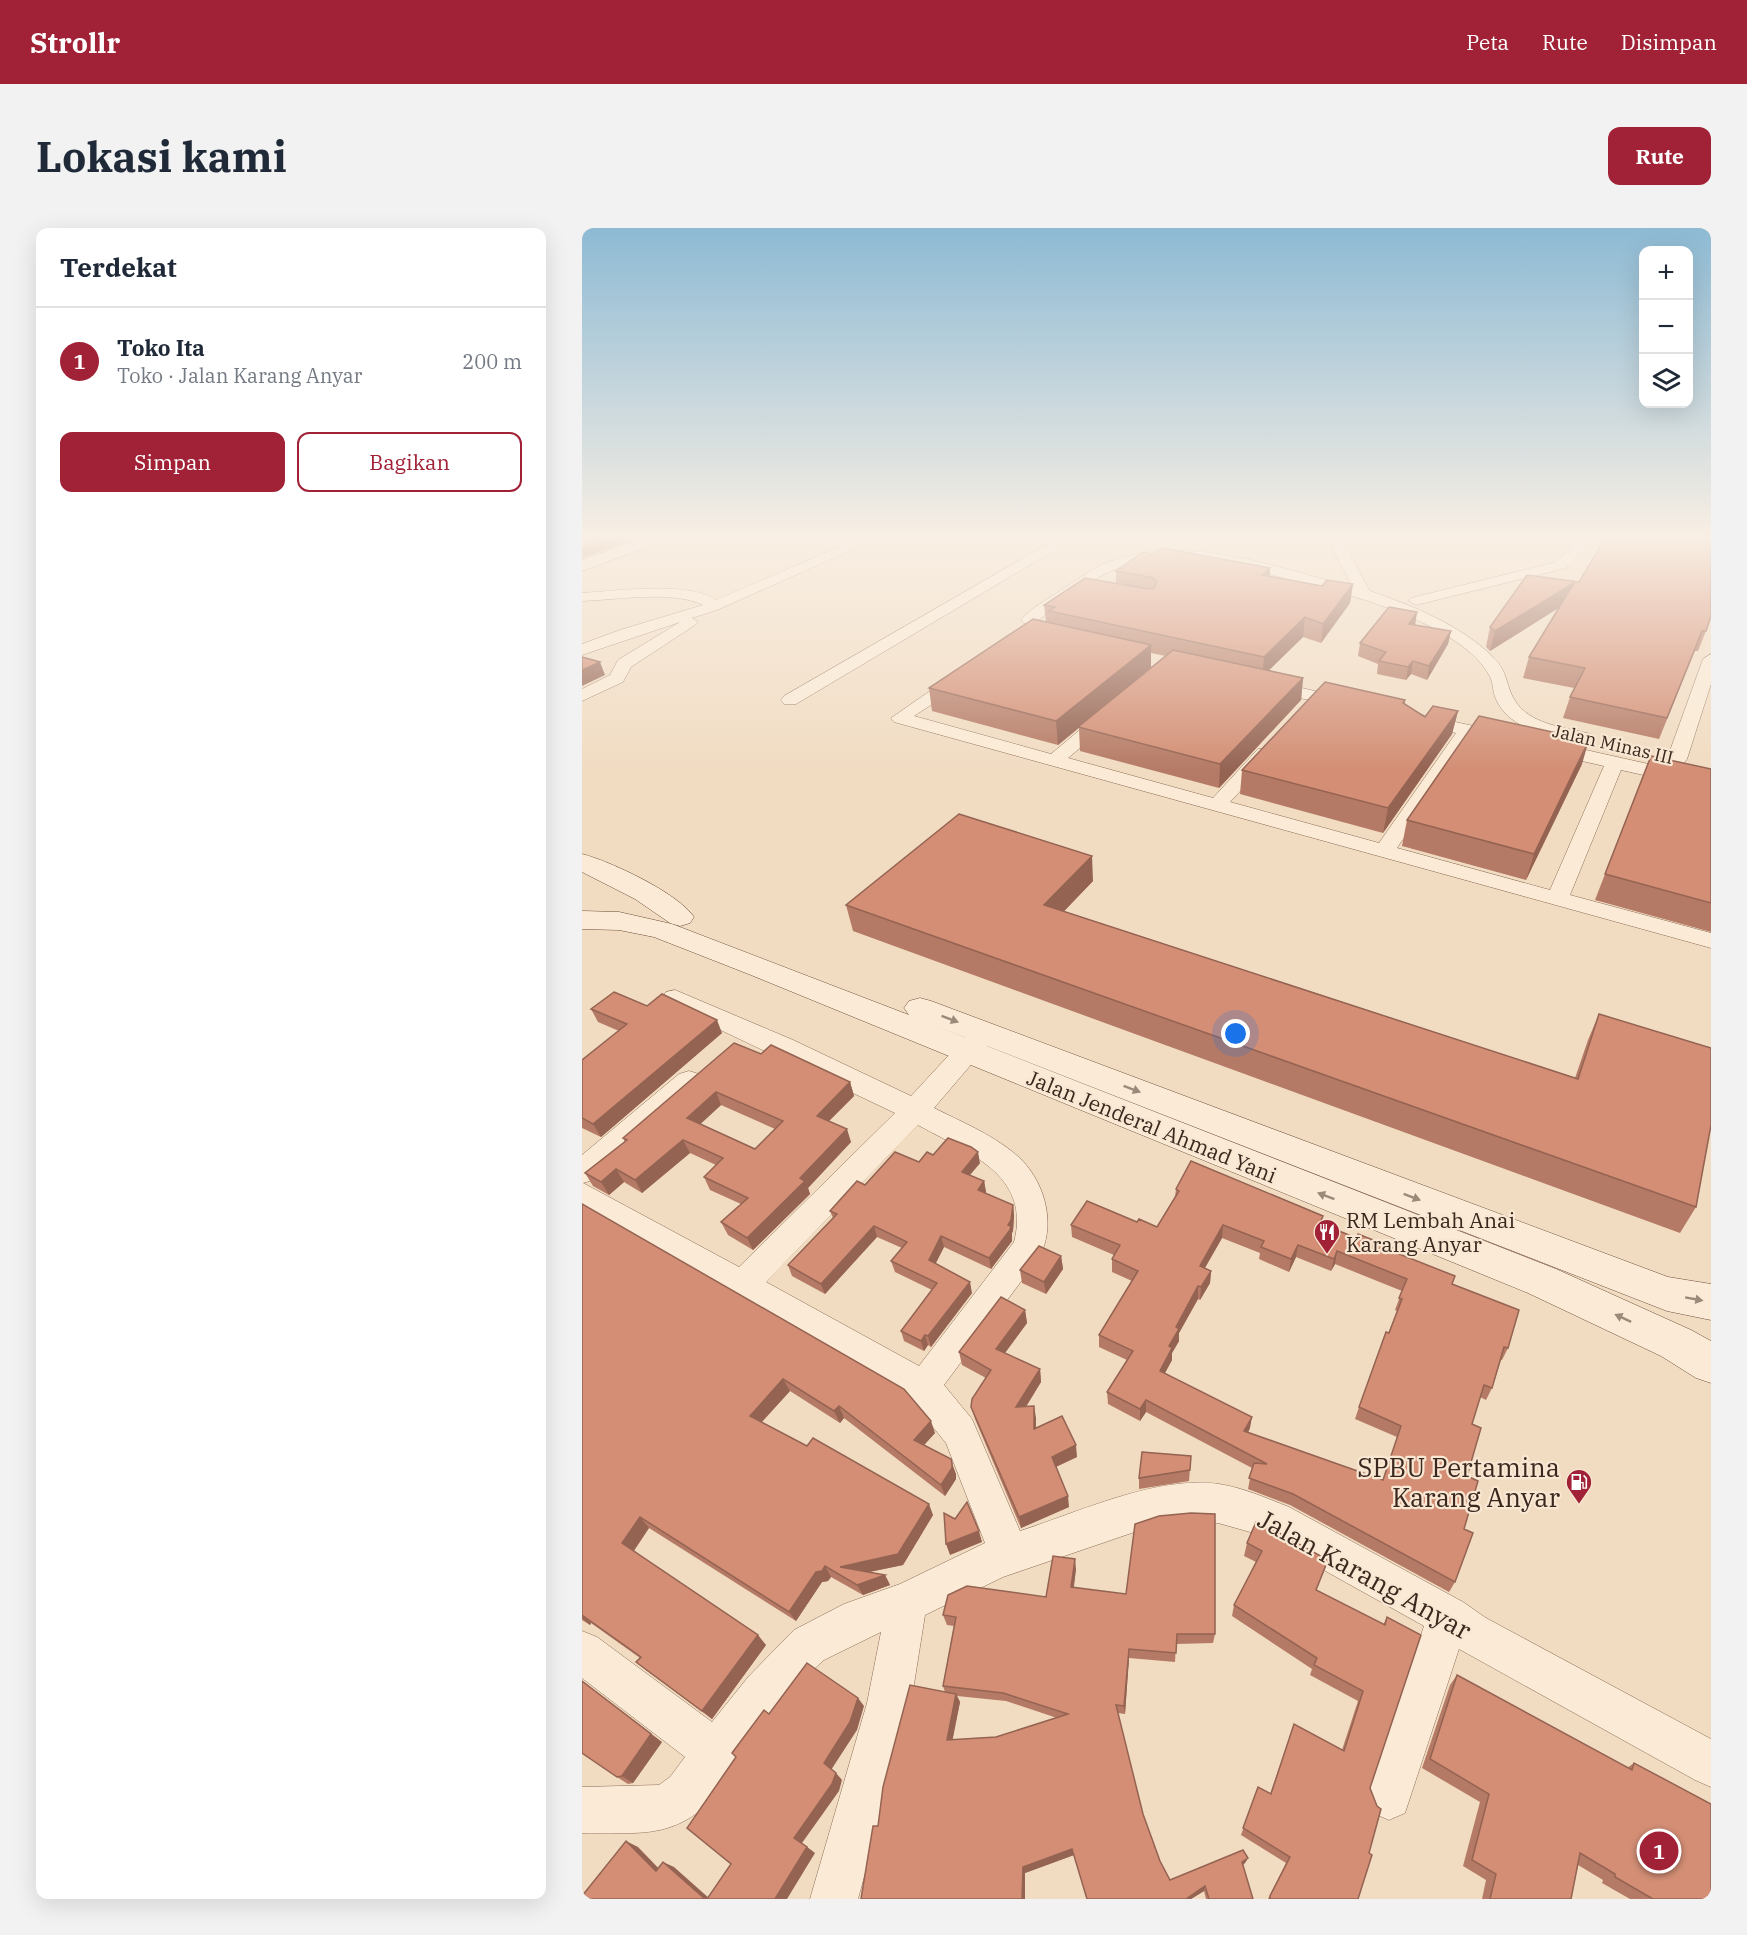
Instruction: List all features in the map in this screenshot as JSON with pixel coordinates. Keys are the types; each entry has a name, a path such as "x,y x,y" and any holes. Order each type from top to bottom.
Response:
{"main road":[{"path":"582,862 658,900 656,917 582,881"},
{"name":"Jalan Jenderal Ahmad Yani","path":"582,902 656,917 687,939 908,1015 966,1053 1542,1281 1676,1342 1711,1364"},
{"name":"Jalan Jenderal Ahmad Yani","path":"582,920 619,921 656,917"},
{"name":"Jalan Jenderal Ahmad Yani","path":"966,1053 1667,1294 1711,1302"}],"street":[{"path":"582,650 626,633 686,615"},
{"path":"592,664 624,664 700,615"},
{"path":"790,700 936,615"},
{"path":"1033,630 1048,615"},
{"name":"Jalan Minas III","path":"1415,615 1464,640 1491,663 1500,680 1504,698 1517,715 1527,722 1545,729 1711,766"},
{"path":"626,633 659,643"},
{"path":"1677,759 1711,659"},
{"path":"582,696 617,678 624,664"},
{"path":"979,666 900,718 1711,941"},
{"path":"1249,682 1363,707"},
{"path":"1301,713 1317,697"},
{"path":"1054,760 1116,708"},
{"path":"1398,715 1711,784"},
{"path":"1384,851 1467,730"},
{"path":"1217,805 1278,738"},
{"path":"1557,899 1614,762"},
{"path":"675,998 730,1046 920,1105 1002,1160 1015,1172 1028,1195 1034,1216 1034,1231 1029,1247 934,1373"},
{"path":"582,1172 730,1046"},
{"path":"753,1275 920,1105 966,1053"},
{"path":"582,1195 923,1388 958,1431 985,1490 1002,1556"},
{"name":"Jalan Karang Anyar","path":"907,1602 1002,1556 1158,1505 1186,1501 1215,1501 1246,1508 1275,1521 1448,1617 1471,1633 1711,1764"},
{"path":"582,1810 662,1808 671,1805 686,1793 772,1682 809,1645 859,1619 907,1602 889,1703 834,1899"},
{"path":"1389,1797 1448,1617"},
{"path":"582,1652 717,1753"}],"building":[{"path":"1068,615 1330,615 1323,624 1305,617 1264,657"},
{"path":"1383,615 1415,615 1409,624 1451,631 1429,666 1413,661 1408,667 1379,661 1386,652 1360,643"},
{"path":"1499,615 1521,615 1495,631 1490,627"},
{"path":"1555,615 1711,615 1706,631 1702,631 1667,718 1570,697 1585,668 1529,657"},
{"path":"1033,619 1151,645 1056,721 929,688"},
{"path":"1173,650 1303,678 1220,764 1078,727"},
{"path":"582,657 600,662 582,670"},
{"path":"1325,682 1405,700 1403,703 1425,717 1433,706 1458,711 1388,808 1242,770"},
{"path":"1479,716 1589,740 1534,854 1407,820"},
{"path":"1651,756 1711,769 1711,903 1605,874"},
{"path":"959,814 1092,856 1044,905 1578,1079 1599,1014 1711,1048 1711,1125 1696,1207 846,905"},
{"path":"614,992 647,1006 662,994 717,1020 593,1124 582,1118 582,1060 627,1024 591,1009"},
{"path":"734,1043 761,1054 771,1045 850,1082 817,1116 847,1129 800,1178 805,1181 747,1238 721,1222 748,1198 704,1177 723,1158 683,1140 635,1180 616,1169 601,1182 585,1173 627,1140 623,1138","holes":["716,1092 783,1121 755,1149 687,1118"]},
{"path":"948,1138 978,1152 962,1172 984,1181 978,1190 1013,1205 1008,1225 1011,1226 989,1258 941,1236 929,1260 970,1282 928,1336 925,1335 921,1341 901,1331 937,1283 891,1261 907,1242 874,1226 821,1284 788,1265 837,1214 830,1211 857,1181 865,1185 895,1152 919,1162 927,1152 933,1155"},
{"path":"1191,1161 1323,1216 1320,1223 1356,1238 1358,1234 1396,1249 1394,1252 1455,1276 1452,1284 1519,1310 1508,1348 1504,1347 1492,1388 1484,1385 1472,1424 1481,1428 1467,1476 1478,1481 1464,1529 1473,1533 1455,1582 1293,1494 1249,1478 1254,1463 1267,1464 1146,1400 1140,1409 1107,1392 1133,1351 1099,1335 1138,1271 1112,1259 1120,1245 1071,1225 1087,1201 1137,1222 1139,1219 1157,1227 1179,1191 1176,1189","holes":["1223,1225 1264,1241 1261,1247 1291,1259 1298,1245 1334,1259 1337,1251 1407,1279 1399,1298 1402,1299 1389,1333 1386,1332 1359,1407 1401,1426 1383,1480 1244,1431 1252,1417 1160,1371 1172,1348 1169,1346 1179,1329 1176,1327 1198,1286 1201,1287 1211,1271 1200,1266"]},
{"path":"582,1204 904,1389 931,1421 914,1440 951,1459 952,1463 952,1468 941,1485 839,1406 834,1411 783,1379 750,1416 807,1446 813,1438 929,1504 898,1554 840,1567 885,1575 857,1585 825,1566 822,1571 816,1572 789,1612 640,1517 622,1543 758,1635 702,1711 636,1662 641,1657 582,1615"},
{"path":"1039,1246 1061,1256 1044,1282 1020,1270"},
{"path":"1001,1297 1025,1310 996,1349 1040,1369 1016,1407 1034,1406 1034,1429 1062,1416 1076,1445 1052,1457 1068,1496 1019,1517 971,1407 972,1399 991,1370 959,1352"},
{"path":"1142,1452 1191,1456 1190,1470 1139,1478"},
{"path":"967,1502 979,1531 946,1544 944,1513 955,1519"},
{"path":"1191,1513 1215,1514 1215,1634 1177,1634 1176,1653 1129,1649 1124,1706 1116,1705 1143,1814 1160,1861 1170,1880 1243,1850 1248,1858 1242,1862 1253,1899 1209,1899 1205,1886 1186,1899 1087,1899 1072,1849 1023,1867 1022,1899 861,1899 873,1826 878,1826 883,1787 910,1685 956,1694 947,1740 996,1737 1068,1714 1003,1693 943,1686 956,1617 943,1615 948,1595 967,1586 1046,1597 1053,1556 1075,1559 1071,1587 1126,1594 1135,1524 1159,1516"},
{"path":"1256,1522 1328,1560 1316,1590 1385,1625 1387,1617 1421,1635 1370,1788 1377,1806 1381,1809 1369,1853 1372,1855 1358,1899 1270,1899 1290,1857 1243,1828 1258,1787 1271,1794 1294,1724 1344,1751 1363,1691 1314,1665 1317,1658 1234,1605 1262,1551 1247,1543"},
{"path":"807,1663 858,1698 850,1722 824,1763 836,1773 832,1784 794,1838 807,1847 775,1899 707,1899 731,1864 687,1828 736,1757 732,1753 764,1710 769,1714"},
{"path":"1457,1675 1632,1770 1634,1763 1711,1804 1711,1899 1653,1899 1580,1853 1571,1899 1490,1899 1496,1874 1472,1860 1489,1794 1430,1759"},
{"path":"582,1681 651,1734 622,1776 617,1777 582,1753"},
{"path":"626,1841 656,1871 663,1862 705,1899 582,1899 582,1896"}],"place":[{"name":"RM Lembah Anai Karang Anyar","path":"1327,1255"},
{"name":"SPBU Pertamina Karang Anyar","path":"1579,1505"},
{"name":"Toko Ita","path":"1659,1851"}]}
